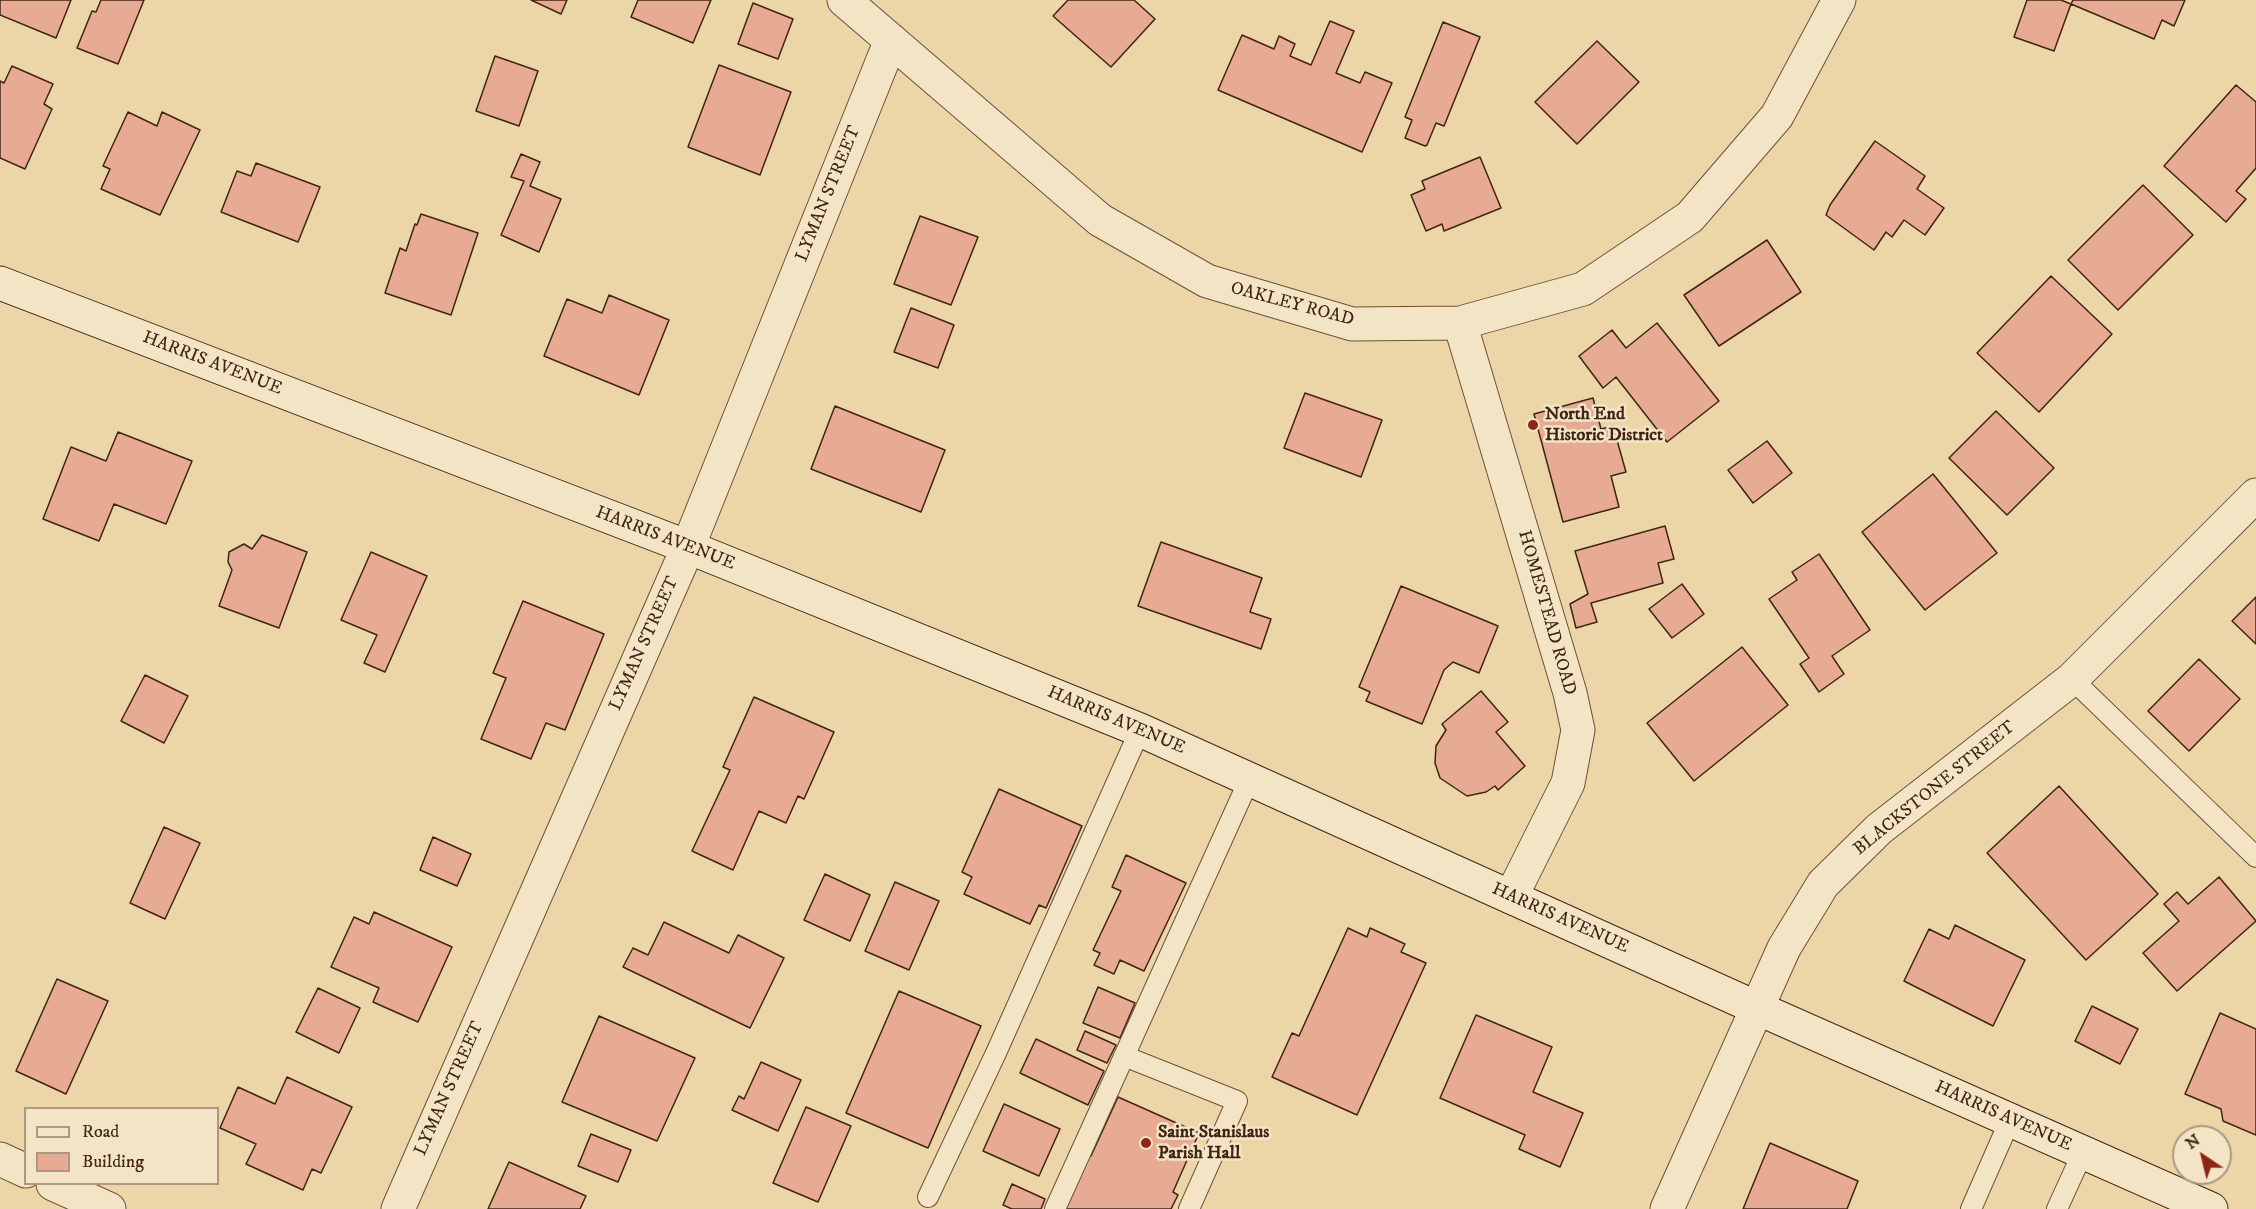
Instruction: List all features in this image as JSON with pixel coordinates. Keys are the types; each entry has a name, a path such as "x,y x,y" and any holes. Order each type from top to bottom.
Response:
{"street":[{"name":"OAKLEY ROAD","path":"844,0 1100,220 1207,281 1352,324 1460,323 1583,289 1690,217 1777,116 1839,0"},
{"name":"LYMAN STREET","path":"398,1209 688,547 891,40"},
{"name":"HARRIS AVENUE","path":"0,283 688,547 1140,730 1756,1008 2211,1209"},
{"name":"HOMESTEAD ROAD","path":"1460,323 1570,693 1578,730 1568,783 1511,897"},
{"name":"BLACKSTONE STREET","path":"1667,1209 1784,948 1823,885 1879,829 2072,679 2256,495"},
{"path":"0,1159 24,1170"},
{"path":"55,1185 109,1209"}],"lane":[{"path":"2072,679 2256,857"},
{"path":"928,1197 996,1053 1140,730"},
{"path":"1054,1209 1249,780"},
{"path":"1124,1056 1237,1101 1189,1209"},
{"path":"1971,1209 2010,1120"},
{"path":"2057,1209 2083,1152"}],"building":[{"path":"0,0 71,0 56,38 0,15"},
{"path":"101,0 144,0 118,64 77,48 92,11 96,12"},
{"path":"531,0 567,0 561,14"},
{"path":"638,0 711,0 693,43 631,17"},
{"path":"1068,0 1134,0 1155,19 1111,67 1053,16"},
{"path":"2027,0 2061,0 2071,4 2054,51 2014,37"},
{"path":"2073,0 2185,0 2174,26 2162,20 2154,39 2071,4"},
{"path":"753,3 793,19 778,59 738,44"},
{"path":"1330,21 1354,31 1336,73 1360,83 1365,72 1392,83 1362,152 1218,90 1242,35 1274,49 1279,36 1295,44 1290,56 1311,65"},
{"path":"1443,22 1480,37 1444,126 1436,123 1425,146 1405,138 1412,120 1405,117"},
{"path":"1597,41 1639,82 1577,144 1535,102"},
{"path":"495,56 538,71 519,126 476,111"},
{"path":"719,65 791,92 760,175 688,147"},
{"path":"12,66 53,84 44,104 52,109 25,169 0,158 0,81 4,83"},
{"path":"2236,85 2256,102 2256,168 2236,191 2246,199 2226,222 2164,166"},
{"path":"128,112 157,126 162,112 200,130 160,215 101,189 110,169 103,166"},
{"path":"1875,141 1925,176 1917,189 1944,208 1925,235 1904,220 1892,237 1886,232 1874,250 1826,215 1830,205"},
{"path":"521,154 540,162 530,186 561,199 539,252 501,235 524,181 511,177"},
{"path":"1480,157 1501,208 1444,231 1442,224 1426,231 1411,195 1425,189 1422,181"},
{"path":"256,163 320,187 298,242 221,212 237,171 251,176"},
{"path":"2143,185 2193,235 2118,310 2068,260"},
{"path":"421,214 478,233 451,315 385,293 400,248 406,251 415,224 417,225"},
{"path":"920,216 978,237 951,305 894,284"},
{"path":"1767,240 1801,292 1719,346 1684,295"},
{"path":"2051,276 2112,334 2039,412 1977,353"},
{"path":"609,295 669,320 639,395 544,356 567,299 602,313"},
{"path":"911,308 954,325 938,368 894,352"},
{"path":"1657,323 1719,401 1667,442 1616,377 1603,388 1579,356 1612,330 1626,348"},
{"path":"1305,393 1382,420 1361,477 1284,448"},
{"path":"1593,398 1601,429 1613,426 1626,472 1611,476 1619,507 1563,522 1534,414"},
{"path":"835,406 945,450 921,512 811,469"},
{"path":"1996,411 2054,468 2007,515 1949,458"},
{"path":"118,432 192,461 166,524 114,504 99,541 43,519 71,447 106,461"},
{"path":"1767,441 1792,473 1753,503 1728,470"},
{"path":"1933,474 1997,553 1925,610 1862,532"},
{"path":"1665,526 1674,559 1658,563 1663,583 1591,603 1597,622 1576,628 1570,604 1588,594 1575,551"},
{"path":"262,535 307,552 279,628 219,606 232,570 228,562 229,552 244,544 252,549"},
{"path":"1161,542 1262,578 1250,612 1271,619 1261,649 1138,606"},
{"path":"371,552 427,576 385,672 364,663 377,635 341,620"},
{"path":"1819,554 1870,630 1832,656 1844,674 1819,692 1800,664 1809,658 1769,599 1797,580 1792,572"},
{"path":"1682,584 1704,614 1672,638 1649,609"},
{"path":"1401,586 1498,626 1479,673 1453,662 1444,670 1422,724 1366,701 1370,692 1359,687"},
{"path":"2256,597 2256,644 2232,621"},
{"path":"523,601 604,634 565,730 546,723 531,759 481,739 506,678 493,673"},
{"path":"1742,647 1788,705 1694,781 1647,723"},
{"path":"2199,659 2240,699 2189,751 2148,711"},
{"path":"145,675 188,696 164,743 121,721"},
{"path":"1481,691 1508,722 1496,732 1525,766 1498,790 1495,786 1486,792 1467,796 1440,778 1435,763 1436,746 1446,730 1442,724"},
{"path":"754,697 834,732 804,799 798,796 786,823 759,811 733,870 692,851 730,770 723,767"},
{"path":"2059,786 2158,894 2086,960 1987,853"},
{"path":"999,789 1082,826 1046,908 1039,905 1030,924 964,894 972,877 962,872"},
{"path":"164,827 200,843 165,919 130,903"},
{"path":"433,837 471,854 457,886 420,870"},
{"path":"1126,855 1186,883 1144,971 1120,960 1114,974 1094,965 1100,953 1093,950 1121,891 1112,887"},
{"path":"825,874 870,895 850,941 804,920"},
{"path":"2219,877 2256,921 2177,991 2143,953 2179,921 2164,904 2177,892 2188,904"},
{"path":"895,882 939,901 909,970 865,951"},
{"path":"374,912 452,947 418,1022 373,1002 379,988 331,967 354,917 369,924"},
{"path":"664,922 729,953 738,935 784,958 750,1028 623,967 633,948 648,955"},
{"path":"1955,925 2025,960 1993,1026 1904,981 1929,929 1949,939"},
{"path":"1348,928 1367,937 1370,928 1405,944 1401,952 1426,963 1357,1115 1272,1077 1292,1033 1299,1036"},
{"path":"57,979 108,1001 66,1094 16,1071"},
{"path":"1098,987 1135,1003 1120,1038 1083,1023"},
{"path":"318,988 360,1008 339,1053 296,1032"},
{"path":"899,991 981,1026 928,1148 846,1113"},
{"path":"2092,1006 2138,1029 2120,1064 2075,1041"},
{"path":"2220,1013 2256,1029 2256,1135 2223,1121 2221,1109 2185,1094"},
{"path":"1476,1015 1552,1047 1533,1092 1583,1113 1560,1167 1519,1149 1525,1135 1440,1098"},
{"path":"599,1016 695,1058 657,1141 562,1102"},
{"path":"1085,1031 1116,1045 1107,1063 1077,1050"},
{"path":"1036,1039 1104,1071 1088,1105 1020,1073"},
{"path":"761,1062 801,1080 778,1131 732,1110 739,1096 744,1099"},
{"path":"287,1077 352,1107 321,1173 312,1169 303,1190 246,1164 256,1144 220,1128 238,1087 275,1104"},
{"name":"Saint Stanislaus Parish Hall","path":"1118,1097 1199,1133 1173,1192 1178,1195 1171,1209 1062,1209 1087,1154 1091,1156"},
{"path":"1004,1104 1060,1129 1039,1176 983,1151"},
{"path":"806,1107 851,1126 818,1202 773,1183"},
{"path":"591,1134 631,1150 618,1182 578,1166"},
{"path":"1770,1143 1858,1181 1847,1209 1743,1209"},
{"path":"509,1162 586,1196 580,1209 488,1209"},
{"path":"1012,1184 1045,1199 1041,1209 1012,1209 1003,1205"}],"place":[{"name":"North End Historic District","path":"1533,425"},
{"name":"Saint Stanislaus Parish Hall","path":"1146,1143"}]}
